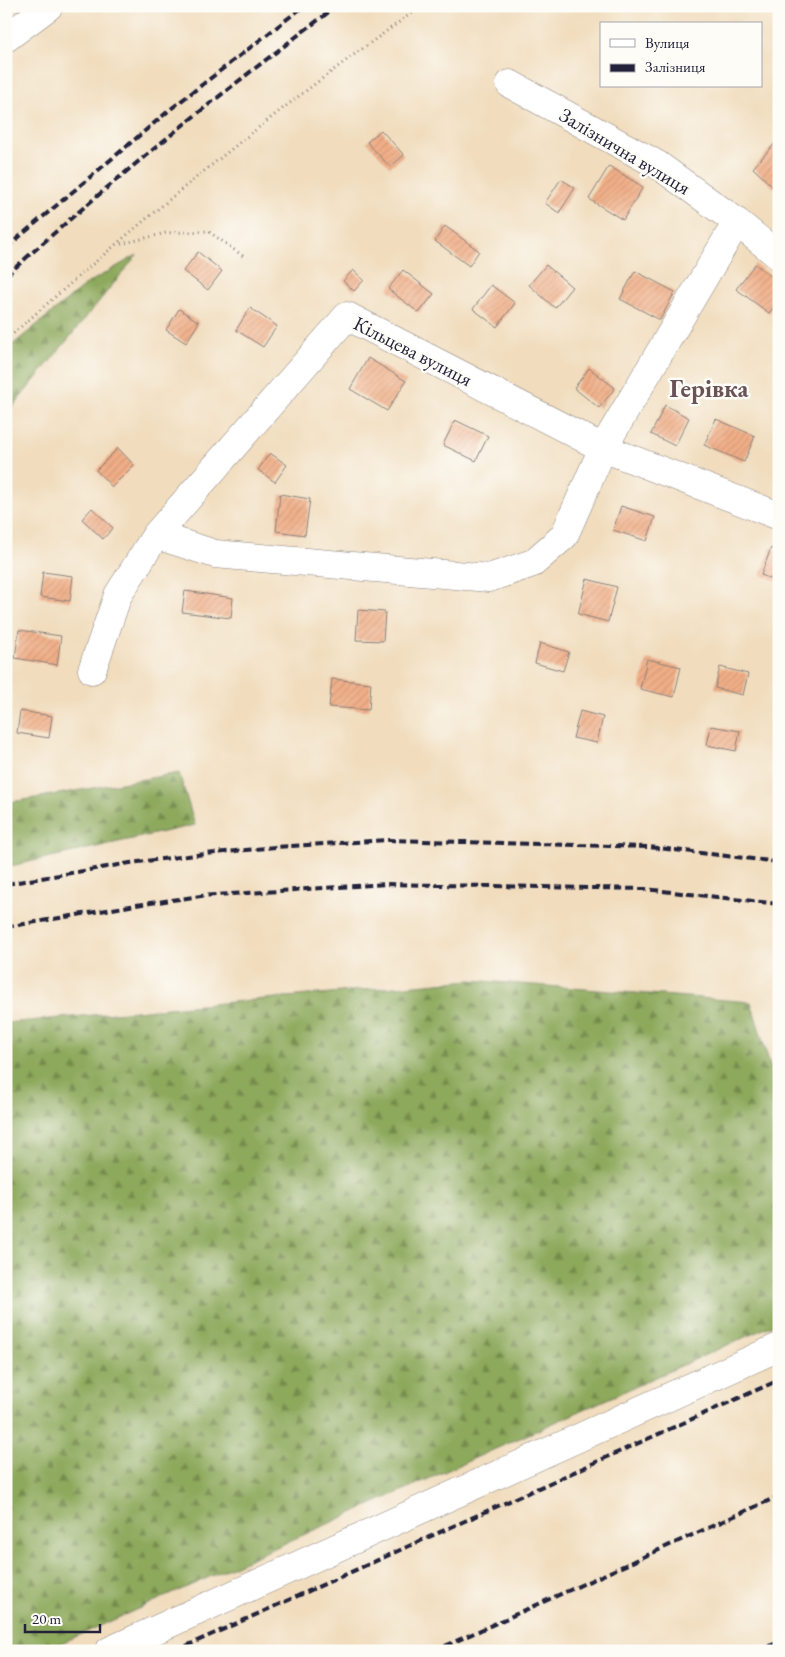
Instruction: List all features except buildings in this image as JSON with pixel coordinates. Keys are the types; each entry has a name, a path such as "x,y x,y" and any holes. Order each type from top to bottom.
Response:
{"street":[{"path":"6,38 49,6"},
{"name":"Залізнична вулиця","path":"510,84 658,165 737,222 779,256"},
{"path":"156,535 215,554 489,578 533,564 564,536 603,448 737,222"},
{"name":"Кільцева вулиця","path":"92,670 118,595 156,535 348,316 603,448 779,516"},
{"path":"110,1651 779,1347"}],"path":[{"path":"6,340 214,163 362,48 422,6"},
{"path":"122,244 166,233 208,231 243,256"}],"green space":[{"path":"137,255 6,415 6,350 88,283"},
{"path":"179,773 195,825 6,867 6,803"},
{"path":"470,980 751,1002 779,1095 779,1322 44,1651 6,1651 6,1023"}],"railway":[{"path":"6,248 172,108 304,6"},
{"path":"6,276 86,205 168,137 337,6"},
{"path":"6,884 130,863 195,855 276,847 388,840 649,847 779,862"},
{"path":"6,927 201,896 386,884 645,889 779,904"},
{"path":"175,1651 779,1380"},
{"path":"434,1651 779,1496"},
{"path":"758,1651 779,1642"}],"district":[{"name":"Герівка","path":"709,388"}]}
